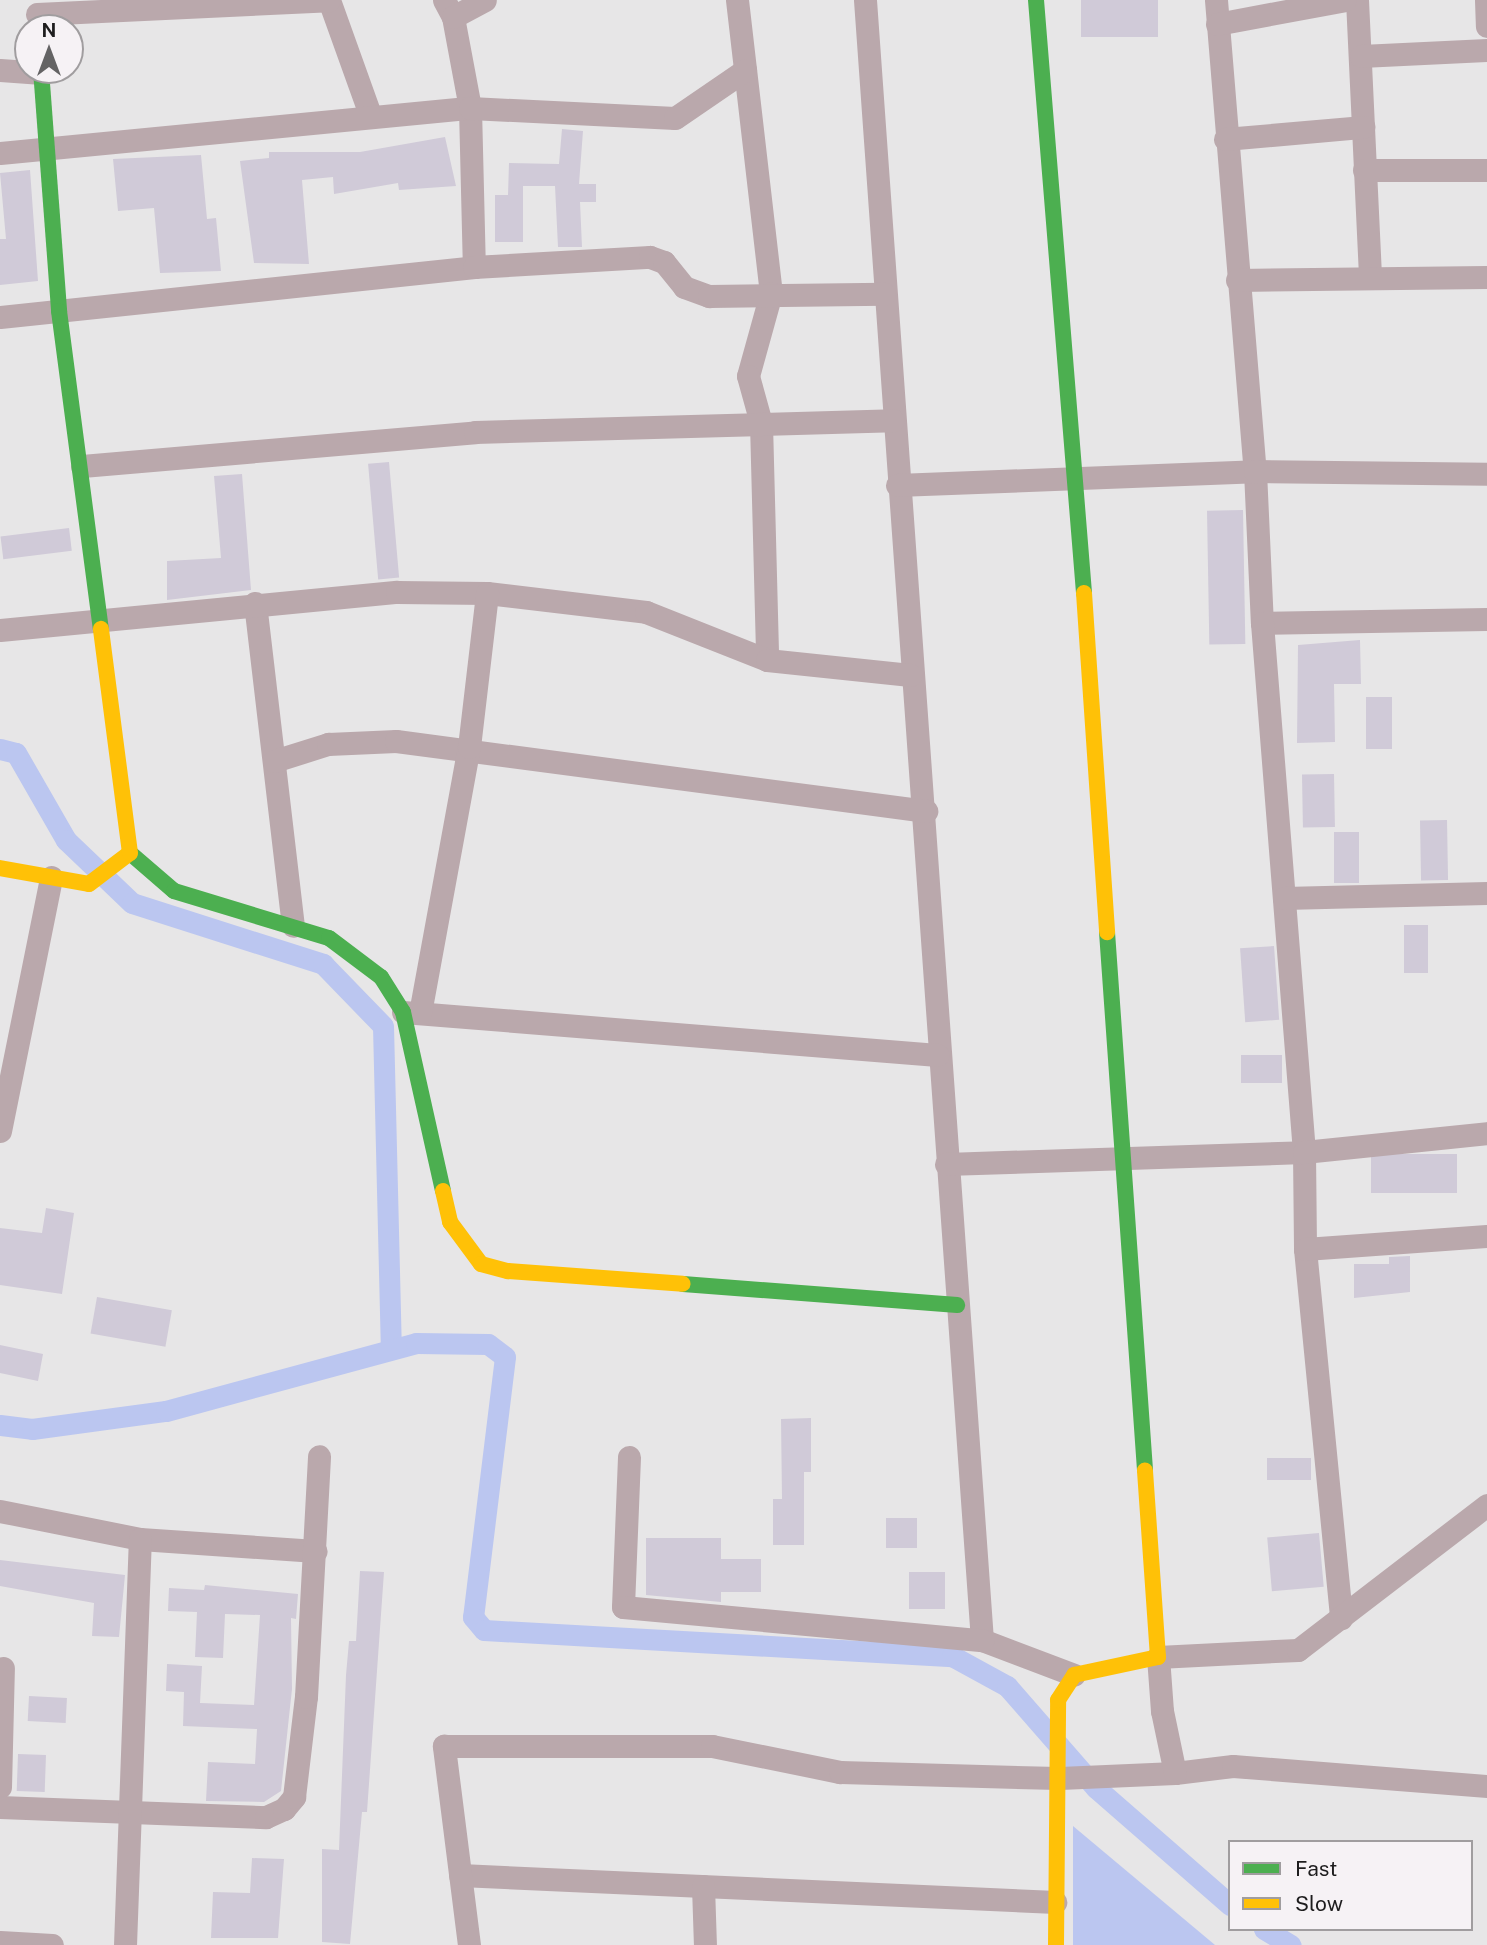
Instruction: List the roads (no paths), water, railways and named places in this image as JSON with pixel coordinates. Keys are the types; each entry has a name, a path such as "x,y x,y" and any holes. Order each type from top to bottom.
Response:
{"street":[{"path":"37,14 329,0 371,117"},
{"path":"474,267 470,108 449,9 485,0"},
{"path":"737,0 771,293 748,376 761,423 767,660"},
{"path":"864,0 910,675 926,811 922,858 982,1640"},
{"path":"1036,0 1076,475 1162,1711 1175,1773"},
{"path":"1216,0 1225,139 1255,471 1262,623 1304,1152 1305,1249 1340,1618"},
{"path":"1217,24 1345,0"},
{"path":"1357,0 1370,275"},
{"path":"1486,0 1487,26"},
{"path":"1361,56 1487,50"},
{"path":"0,153 470,108 675,118 746,70"},
{"path":"42,84 59,311 102,618 126,856 174,891 293,926 357,954 382,977 412,1012 937,1055"},
{"path":"1225,139 1363,127"},
{"path":"1364,170 1487,170"},
{"path":"0,317 474,267 650,257 664,262 695,293 884,294"},
{"path":"1237,280 1370,275 1487,277"},
{"path":"82,466 475,432 893,420"},
{"path":"897,485 1076,475 1255,471 1487,474"},
{"path":"0,630 255,603 397,592 487,593 646,612 767,660 910,675"},
{"path":"487,593 468,747 412,1012 450,1222 481,1264 508,1271 957,1305"},
{"path":"255,603 293,926"},
{"path":"1262,623 1487,619"},
{"path":"274,761 360,739 468,747 926,811"},
{"path":"0,868 89,884 126,856"},
{"path":"0,1130 51,877"},
{"path":"1284,898 1487,892"},
{"path":"946,1164 1304,1152 1487,1133"},
{"path":"1305,1249 1487,1236"},
{"path":"0,1807 266,1817 294,1797 316,1551 319,1456"},
{"path":"629,1457 623,1607 982,1640 1074,1675 1158,1657 1298,1650 1487,1505"},
{"path":"0,1511 140,1539 316,1551"},
{"path":"125,1945 140,1539"},
{"path":"0,1787 3,1668"},
{"path":"1056,1945 1058,1700 1074,1675"},
{"path":"469,1945 444,1746 712,1746 840,1772 1058,1777 1175,1773 1233,1766 1487,1786"},
{"path":"460,1875 1055,1902"},
{"path":"703,1886 705,1945"},
{"path":"0,1942 52,1945"}],"water":[{"path":"1073,1826 1215,1945 1073,1945"}],"waterway":[{"path":"0,749 16,753 66,840 132,903 323,964 383,1026 391,1349"},
{"path":"0,1425 32,1429 166,1411 416,1343 488,1344 505,1357 473,1617 484,1630 952,1656 1007,1686 1096,1788 1228,1903"},
{"path":"1267,1931 1291,1945"}]}
